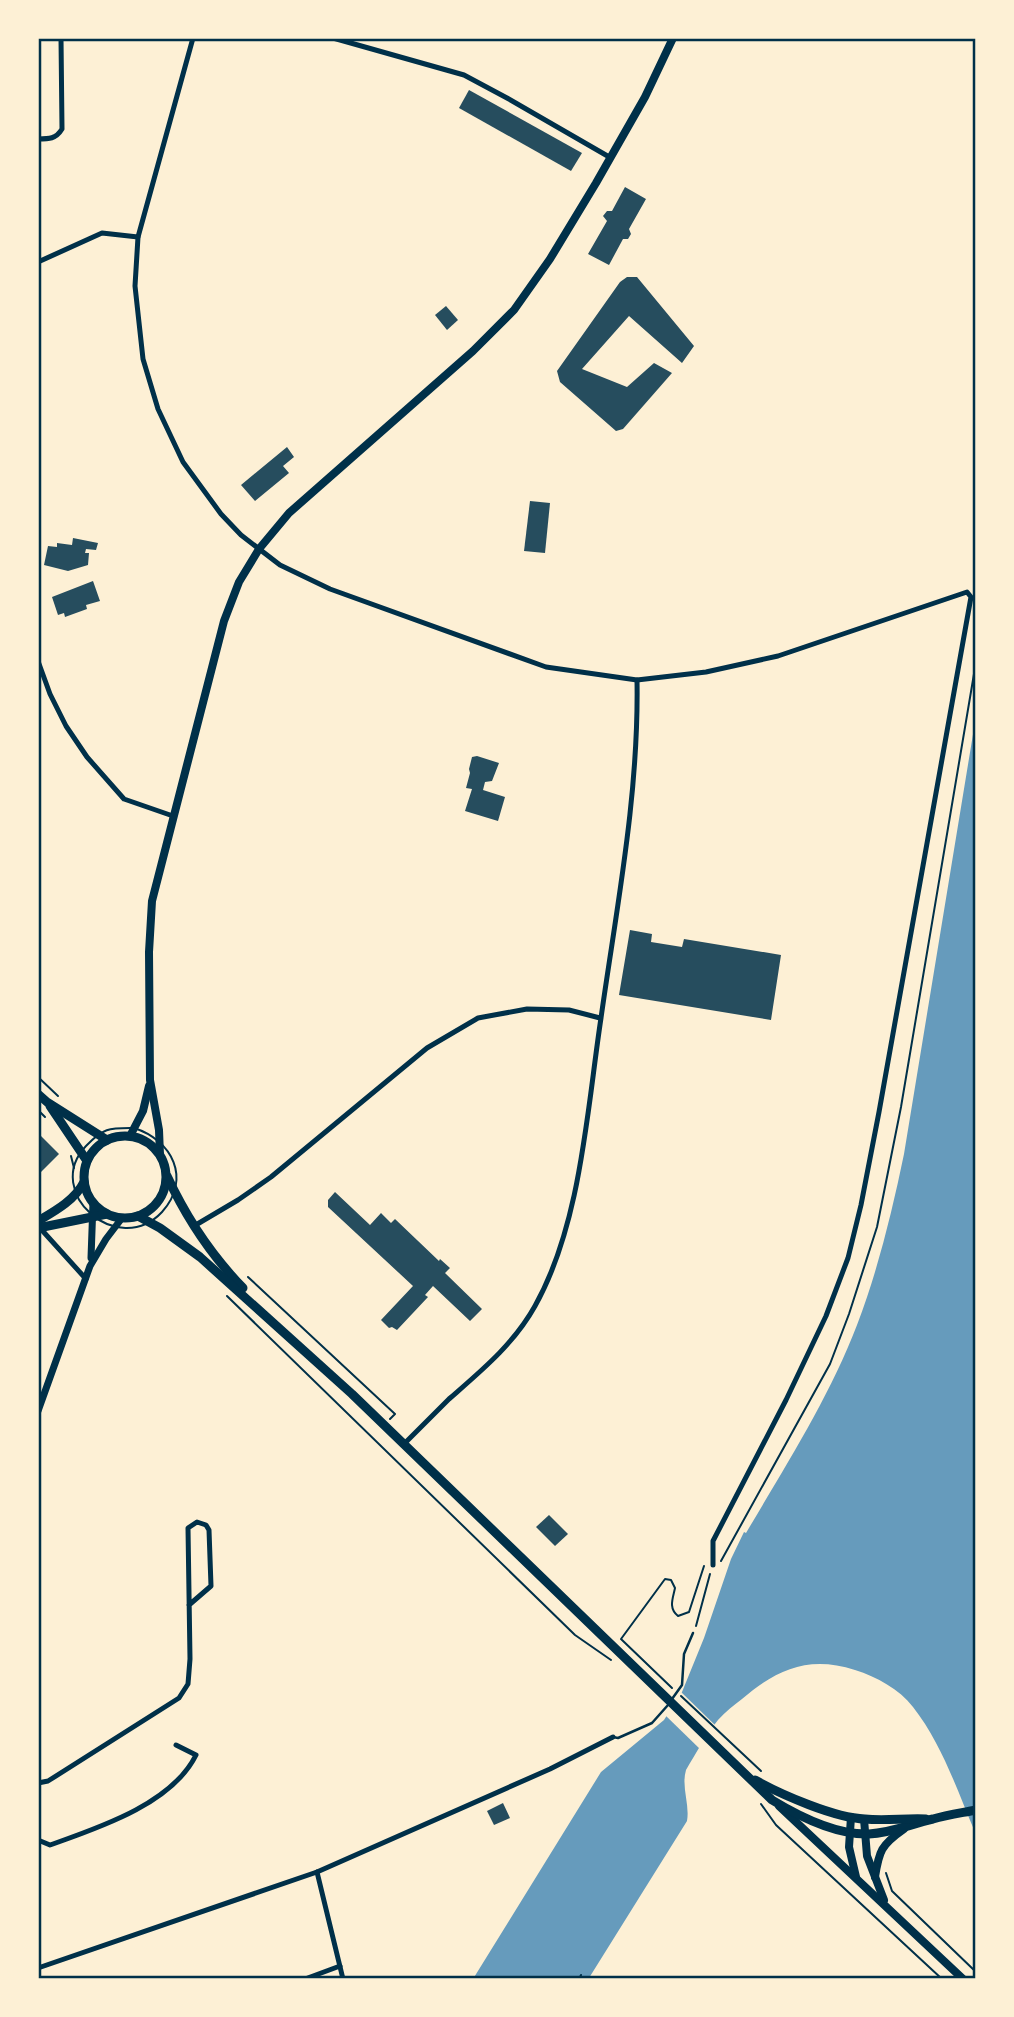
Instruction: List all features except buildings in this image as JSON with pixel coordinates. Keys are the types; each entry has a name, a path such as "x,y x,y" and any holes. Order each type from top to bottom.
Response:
{"main road":[{"path":"276,1324 219,1261 173,1190 160,1155 150,1080 149,952 152,901 224,621 239,582 259,550 289,513 472,351 514,310 550,259 611,158 645,97 673,38"},
{"path":"39,1226 76,1194 84,1182 87,1161 92,1152 107,1140 132,1132 143,1111 150,1080"},
{"path":"38,1094 107,1140"},
{"path":"47,1102 87,1161"},
{"path":"132,1132 160,1155"},
{"path":"84,1182 93,1203 107,1214 122,1218 138,1216 153,1207 163,1192 166,1174"},
{"path":"39,1226 107,1214"},
{"path":"138,1216 200,1257 276,1324 657,1680 723,1744 748,1776 772,1800 963,1979"},
{"path":"748,1776 800,1801 851,1817 932,1819"},
{"path":"772,1800 811,1820 864,1834 904,1829 932,1819 975,1810"},
{"path":"851,1817 849,1847 857,1879"},
{"path":"864,1819 865,1848 886,1905"},
{"path":"874,1877 879,1852 887,1841 904,1829"}],"street":[{"path":"38,139 51,139 62,129 61,38"},
{"path":"193,38 138,237 136,316 143,359 158,409 179,455 201,488 241,535 259,550 280,565 319,584 546,667 638,680 706,672 778,656 967,592 971,597 882,1099 848,1258 826,1316 792,1388 713,1541 712,1568"},
{"path":"333,38 464,75 611,158"},
{"path":"38,262 102,233 138,237"},
{"path":"38,661 66,726 87,757 124,799 173,816"},
{"path":"404,1444 513,1339 534,1308 552,1273 579,1177 636,769 638,680"},
{"path":"194,1226 271,1177 427,1048 478,1018 527,1009 569,1010 600,1018"},
{"path":"38,1411 90,1266 93,1203"},
{"path":"90,1266 122,1218"},
{"path":"39,1226 86,1279"},
{"path":"38,1783 48,1781 179,1698 188,1684 188,1528 197,1522 206,1525 209,1530 211,1586 189,1605"},
{"path":"38,1968 317,1872 594,1748 613,1737"},
{"path":"38,1840 50,1845 113,1823 170,1787 189,1769 196,1755 176,1745"},
{"path":"317,1872 344,1979"},
{"path":"305,1979 340,1966"}],"lane":[{"path":"613,1737 618,1738 652,1723 661,1715 682,1685 684,1654 693,1633"}],"path":[{"path":"105,1129 132,1132 149,1133 160,1141 168,1150 177,1179 161,1213 149,1222 127,1228 93,1217 76,1194 73,1182 81,1152 97,1134 105,1129"},
{"path":"70,1155 75,1169"},
{"path":"243,1273 395,1414"},
{"path":"220,1287 236,1306 575,1635 614,1662"},
{"path":"705,1565 689,1612 678,1616 673,1612 671,1607 674,1584 665,1579 621,1639 657,1680 723,1744 756,1768"},
{"path":"698,1621 712,1568"},
{"path":"764,1808 776,1825 942,1979"},
{"path":"886,1868 892,1891 975,1972"}],"water":[{"path":"975,722 975,1832 932,1736 913,1707 901,1695 887,1684 855,1670 823,1664 794,1668 755,1689 724,1714 705,1738 686,1770 684,1783 687,1821 589,1978 473,1979 601,1772 664,1720 682,1692 731,1559 744,1532 746,1533 820,1405 857,1325 884,1241 904,1154"}],"pier":[{"path":"679,1690 717,1727 702,1751 664,1714"}]}
